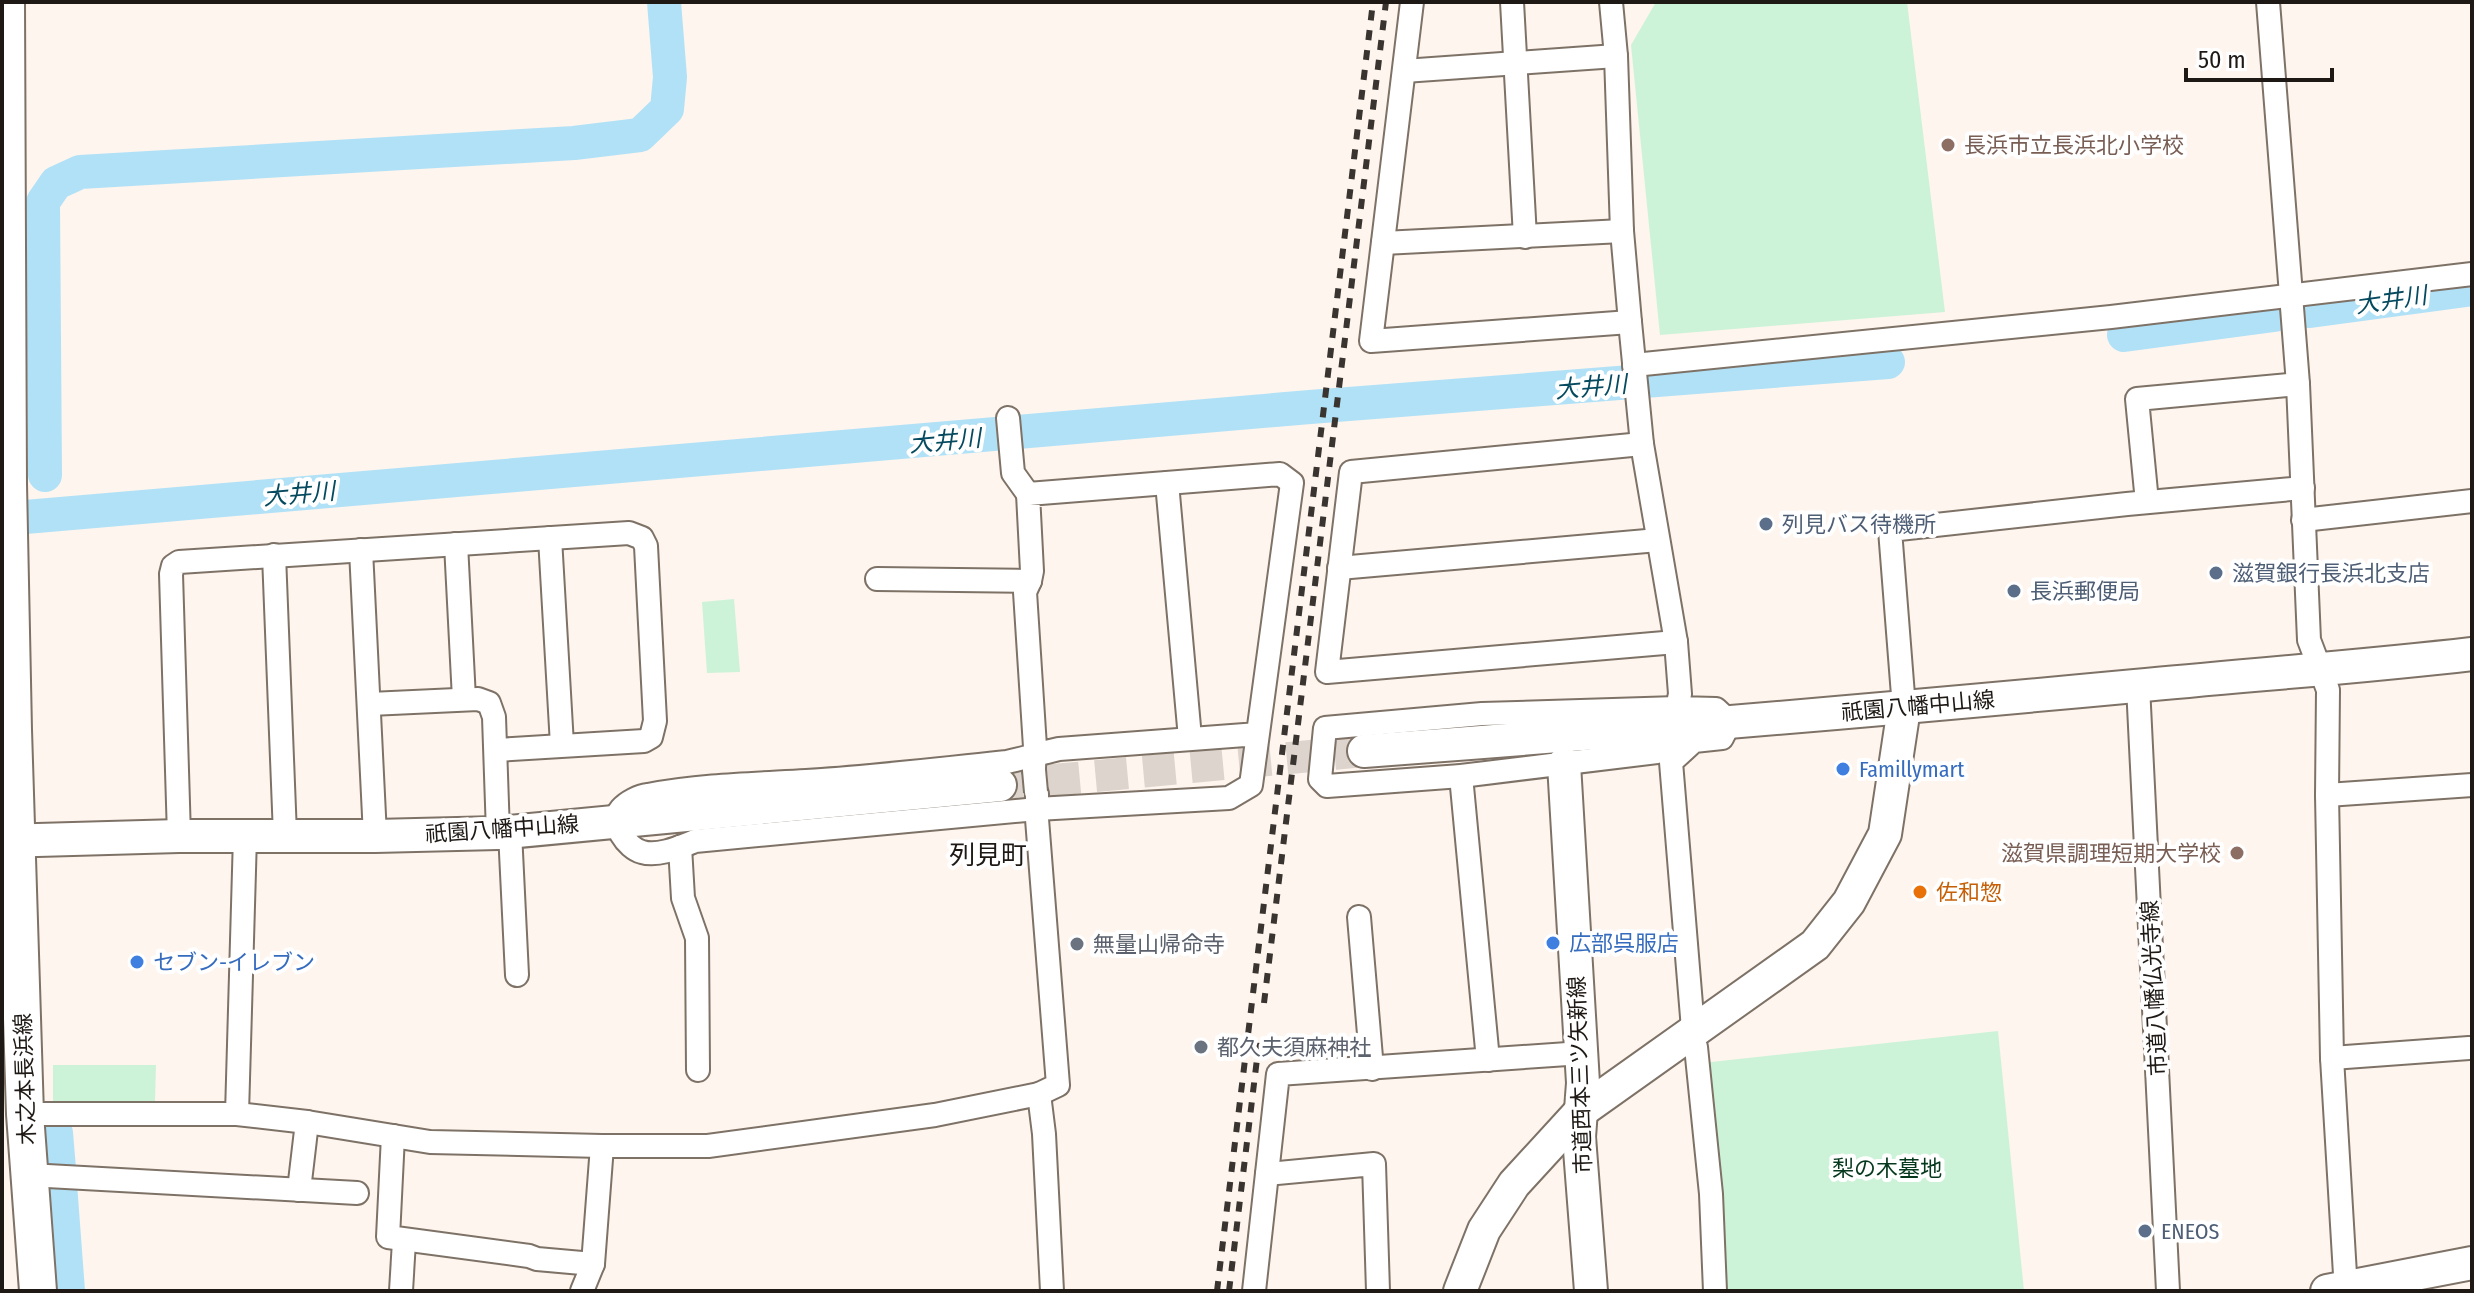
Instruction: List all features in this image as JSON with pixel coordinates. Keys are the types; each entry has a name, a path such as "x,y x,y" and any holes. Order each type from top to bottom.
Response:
{"main road":[{"name":"木之本長浜線","path":"6,2 9,841 19,1118 29,1175 38,1291"},
{"name":"祇園八幡中山線","path":"1364,751 1904,708 2322,671 2472,654"},
{"path":"1460,1291 1484,1230 1514,1184 1580,1112 1695,1038 1815,945 1849,902 1885,834 1904,708"},
{"name":"市道西本三ツ矢新線","path":"1564,764 1582,1053 1579,1137 1591,1291"},
{"name":"祇園八幡中山線","path":"9,841 504,832 1000,785"},
{"path":"2339,1290 2472,1263"}],"street":[{"path":"1412,2 1371,341 1630,322"},
{"path":"1512,2 1525,237"},
{"path":"1611,2 1616,56 1622,231 1635,376 1642,444 1676,642 1680,694 1677,708"},
{"path":"2268,2 2298,384 2309,640 2328,690 2327,795 2339,1290"},
{"path":"1404,71 1616,56"},
{"path":"1383,243 1622,231"},
{"path":"1635,376 2472,274"},
{"path":"2147,502 2137,399 2298,384"},
{"path":"19,1118 237,1114 430,1142 708,1146 935,1115 1039,1094 1058,1085 1025,592 1032,571 1028,494 1013,473 1009,428"},
{"path":"1642,444 1351,472 1327,672 1676,642"},
{"path":"1028,494 1280,474 1292,483 1251,785 1229,798 1036,781 695,841 680,847 643,853 626,840 619,831 617,821 622,807 644,795 759,782 805,781 1007,762 1036,781"},
{"path":"1167,483 1190,738"},
{"path":"1904,708 1890,530 2303,488"},
{"path":"2303,520 2472,501"},
{"path":"179,836 172,568 179,562 629,533 642,538 646,546 654,730 651,737 644,741 496,750"},
{"path":"550,538 562,745"},
{"path":"1339,568 1658,540"},
{"path":"456,544 464,699"},
{"path":"361,550 375,836"},
{"path":"274,555 285,835"},
{"path":"877,579 1030,581"},
{"name":"市道八幡仏光寺線","path":"2138,686 2168,1291"},
{"path":"370,704 483,699 492,706 517,975"},
{"path":"1677,708 1716,709 1730,722 1722,738 1694,741 1657,752 1461,776 1327,786 1320,779 1325,728 1482,714 1677,708"},
{"path":"1036,781 1059,749 1258,734"},
{"path":"1694,741 1671,762 1711,1194 1715,1291"},
{"path":"1461,776 1488,1060"},
{"path":"2327,795 2472,785"},
{"path":"237,1114 245,836"},
{"path":"680,847 683,898 697,938 698,1070"},
{"path":"1359,917 1372,1069"},
{"path":"2332,1058 2469,1048"},
{"path":"1254,1291 1278,1074 1582,1053"},
{"path":"1039,1094 1052,1291"},
{"path":"299,1190 307,1122"},
{"path":"393,1136 388,1237 593,1264"},
{"path":"582,1291 593,1264 602,1146"},
{"path":"1267,1174 1374,1164 1378,1291"},
{"path":"29,1175 357,1193"},
{"path":"401,1291 404,1241"}],"green space":[{"path":"1656,2 1907,2 1945,312 1660,335 1631,45"},
{"path":"734,599 740,672 707,673 702,602"},
{"name":"梨の木墓地","path":"1998,1031 2024,1291 1717,1291 1702,1063"},
{"path":"53,1065 156,1065 155,1101 85,1102 53,1106"}],"waterway":[{"path":"45,475 43,202 56,183 80,172 574,143 640,135 667,109 670,77 664,2"},
{"name":"大井川","path":"2310,311 2472,289"},
{"name":"大井川","path":"2124,335 2274,315"},
{"name":"大井川","path":"2,519 1310,407 1888,362"},
{"path":"51,1122 56,1133 59,1169"},
{"path":"60,1184 68,1291"}],"tunnel":[{"path":"1000,785 1364,751"}],"railway":[{"path":"1217,1291 1373,2"},
{"path":"1264,1003 1386,2"},
{"path":"1229,1291 1260,1034"}],"place":[{"name":"長浜市立長浜北小学校","path":"1948,145"},
{"name":"列見バス待機所","path":"1766,524"},
{"name":"滋賀銀行長浜北支店","path":"2216,573"},
{"name":"長浜郵便局","path":"2014,591"},
{"name":"Famillymart","path":"1843,769"},
{"name":"滋賀県調理短期大学校","path":"2237,853"},
{"name":"佐和惣","path":"1920,892"},
{"name":"広部呉服店","path":"1553,943"},
{"name":"無量山帰命寺","path":"1077,944"},
{"name":"セブン-イレブン","path":"137,962"},
{"name":"都久夫須麻神社","path":"1201,1047"},
{"name":"ENEOS","path":"2145,1231"}],"district":[{"name":"列見町","path":"988,855"}]}
